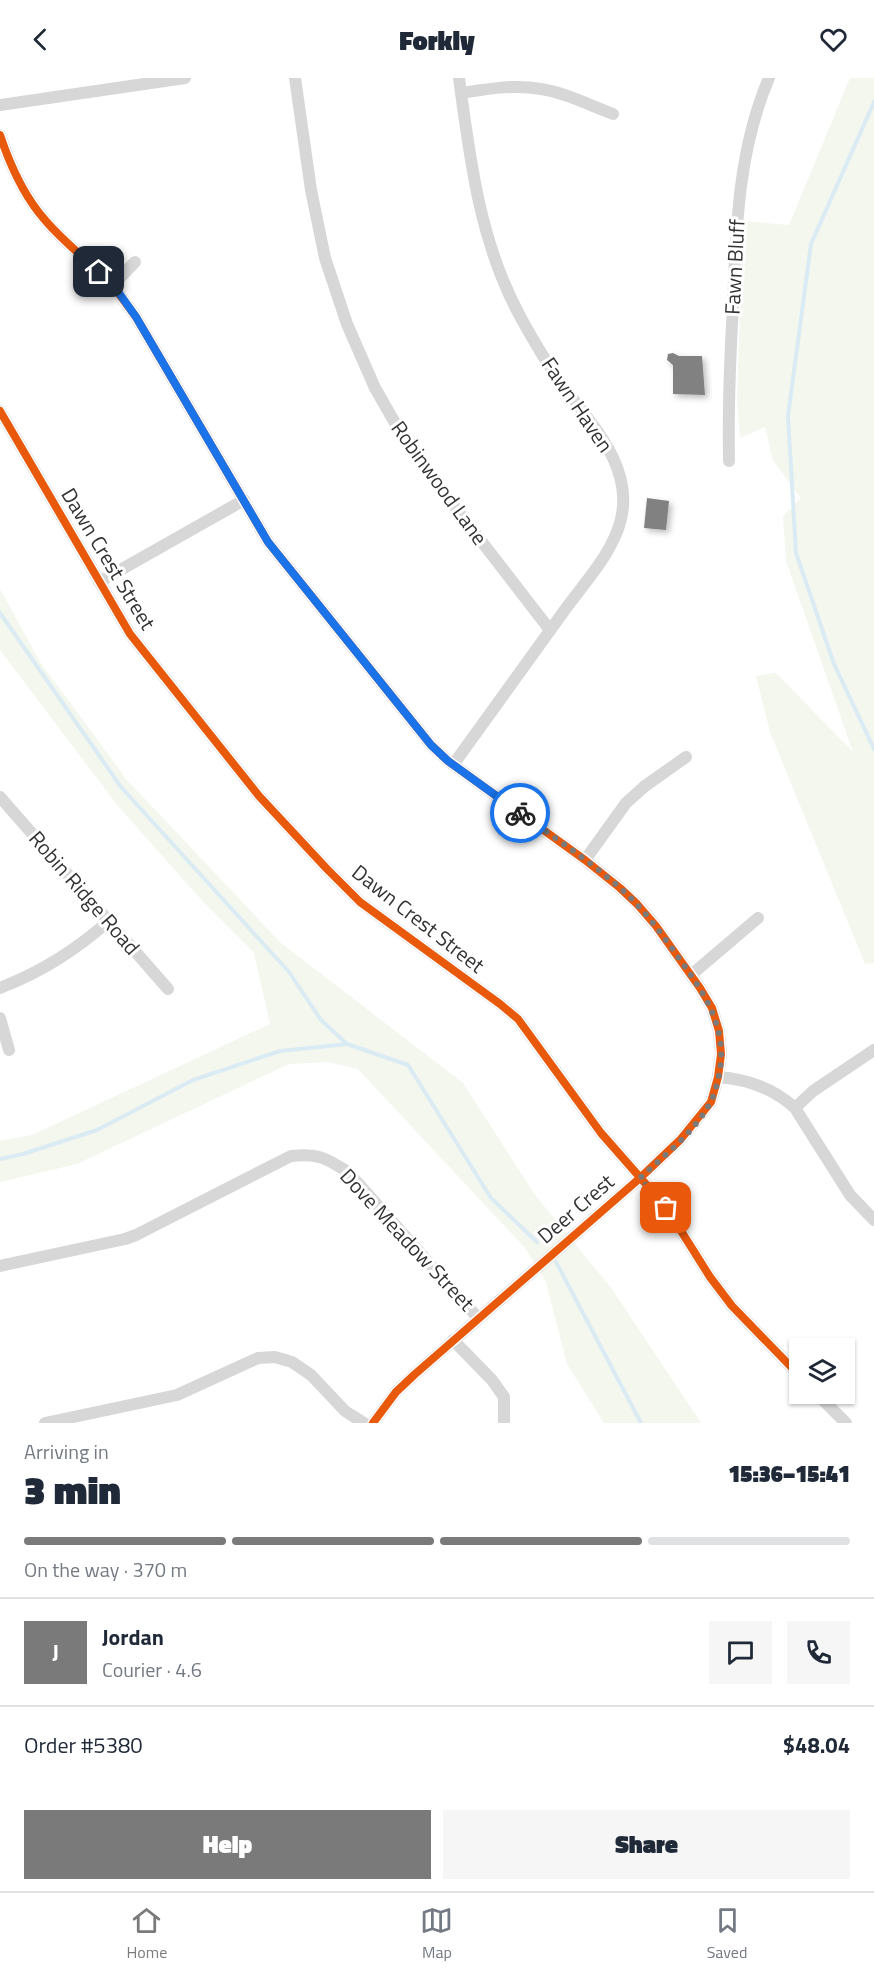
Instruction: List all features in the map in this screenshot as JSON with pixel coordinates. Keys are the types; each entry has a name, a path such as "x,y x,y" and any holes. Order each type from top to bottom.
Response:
{"street":[{"path":"0,105 185,78"},
{"name":"Robinwood Lane","path":"295,78 311,190 326,258 347,324 375,388 410,449 550,630"},
{"name":"Fawn Haven","path":"453,765 602,559 621,520 622,487 606,442 546,361 519,315 498,269 471,165 459,78"},
{"name":"Fawn Bluff","path":"729,461 730,378 738,208 745,154 759,101 769,78"},
{"path":"461,93 508,87 540,89 613,114"},
{"name":"Deer Crest","path":"0,135 17,178 39,212 60,236 112,286 136,317 268,542 431,745 453,765 585,860 637,904 656,926 691,975 712,1008 716,1019 721,1054 718,1077 711,1102 696,1123 640,1178 396,1392 373,1423"},
{"path":"112,286 135,262"},
{"name":"Dawn Crest Street","path":"0,411 130,634 260,796 360,902 518,1019 601,1133 666,1208 710,1277 732,1306 789,1365"},
{"path":"99,582 244,500"},
{"path":"585,860 626,803 645,786 687,757"},
{"name":"Robin Ridge Road","path":"0,798 168,989"},
{"path":"691,975 758,918"},
{"path":"0,988 53,964 77,948 109,921"},
{"path":"0,1018 9,1050"},
{"path":"795,1108 813,1091 874,1050"},
{"path":"718,1077 753,1083 784,1098 795,1108 850,1195 874,1220"},
{"name":"Dove Meadow Street","path":"0,1266 125,1239 291,1156 308,1154 326,1157 348,1172 478,1318"},
{"path":"453,1340 492,1380 504,1397 504,1421"},
{"path":"45,1423 177,1395 258,1358 275,1357 292,1362 311,1375 345,1411 364,1423"},
{"path":"827,1404 846,1423"}],"shaded area":[{"path":"850,78 874,78 874,963 865,964 770,732 756,676 776,673 853,752 786,561 783,516 801,498 773,461 765,427 740,438 737,401 743,221 789,225"},
{"path":"0,589 40,662 127,780 281,943 463,1083 535,1195 612,1289 701,1423 604,1423 567,1364 546,1282 525,1248 358,1069 328,1062 289,1064 77,1164 0,1182 0,1141 32,1135 270,1024 254,953 205,904 118,806 0,650"}],"building":[{"path":"673,353 679,356 702,356 705,395 673,394 673,365 667,360 668,354"},
{"path":"647,498 669,501 666,530 644,528"}],"waterway":[{"path":"874,102 811,244 788,416 796,553 834,664 874,749"},
{"path":"0,613 121,787 289,972 321,1020 347,1044"},
{"path":"0,1159 97,1130 193,1080 280,1051 347,1044 408,1065 491,1198 537,1242"},
{"path":"556,1262 641,1423"}],"cycle path":[{"path":"0,135 18,179 37,210 58,234 109,281 136,317 268,542 431,745 448,761 585,860 637,904 656,926 700,988 712,1008 719,1031 721,1054 711,1102 680,1140 640,1178 414,1375 396,1392 373,1423"},
{"path":"0,411 130,634 259,796 360,902 518,1019 601,1133 666,1207 710,1277 732,1306 789,1365"}],"way so far":[{"path":"520,813 585,860 637,904 656,926 712,1008 719,1031 721,1054 711,1102 696,1123 640,1178 666,1208"}],"route":[{"path":"99,272 119,293 136,317 268,542 431,745 448,761 520,813"}]}
